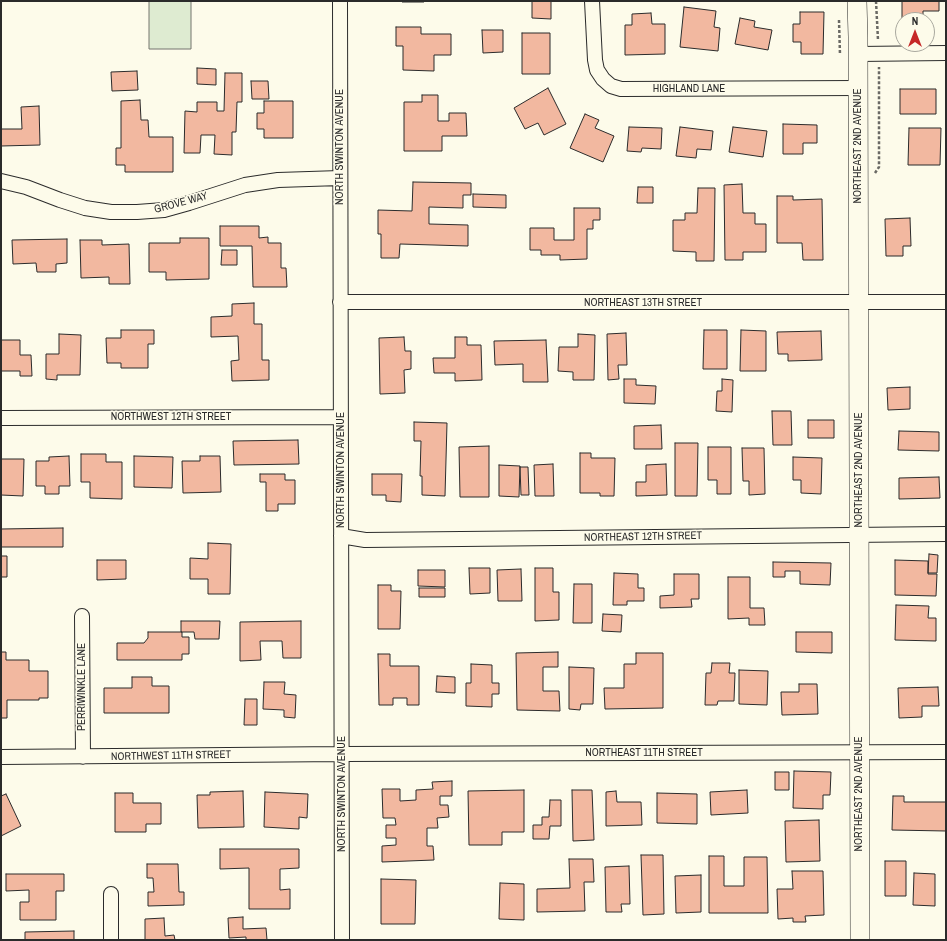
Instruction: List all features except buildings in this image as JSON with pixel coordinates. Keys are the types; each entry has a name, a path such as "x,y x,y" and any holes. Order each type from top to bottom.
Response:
{"street":[{"name":"NORTH SWINTON AVENUE","path":"340,1 342,940"},
{"name":"HIGHLAND LANE","path":"592,1 595,60 597,70 603,79 611,86 621,89 858,88"},
{"name":"NORTHEAST 2ND AVENUE","path":"856,1 858,54 860,940"},
{"path":"858,54 946,53"},
{"name":"GROVE WAY","path":"1,181 26,187 85,208 111,212 137,212 164,210 245,185 278,180 340,178"},
{"name":"NORTHEAST 13TH STREET","path":"340,302 946,302"},
{"name":"NORTHWEST 12TH STREET","path":"1,418 341,416"},
{"name":"NORTHEAST 12TH STREET","path":"341,536 365,540 946,534"},
{"name":"PERRIWINKLE LANE","path":"82,616 82,757"},
{"name":"NORTHEAST 11TH STREET","path":"342,754 946,752"},
{"name":"NORTHWEST 11TH STREET","path":"1,757 342,754"},
{"path":"111,894 111,940"}],"green space":[{"path":"149,1 191,1 191,49 149,49"}]}
